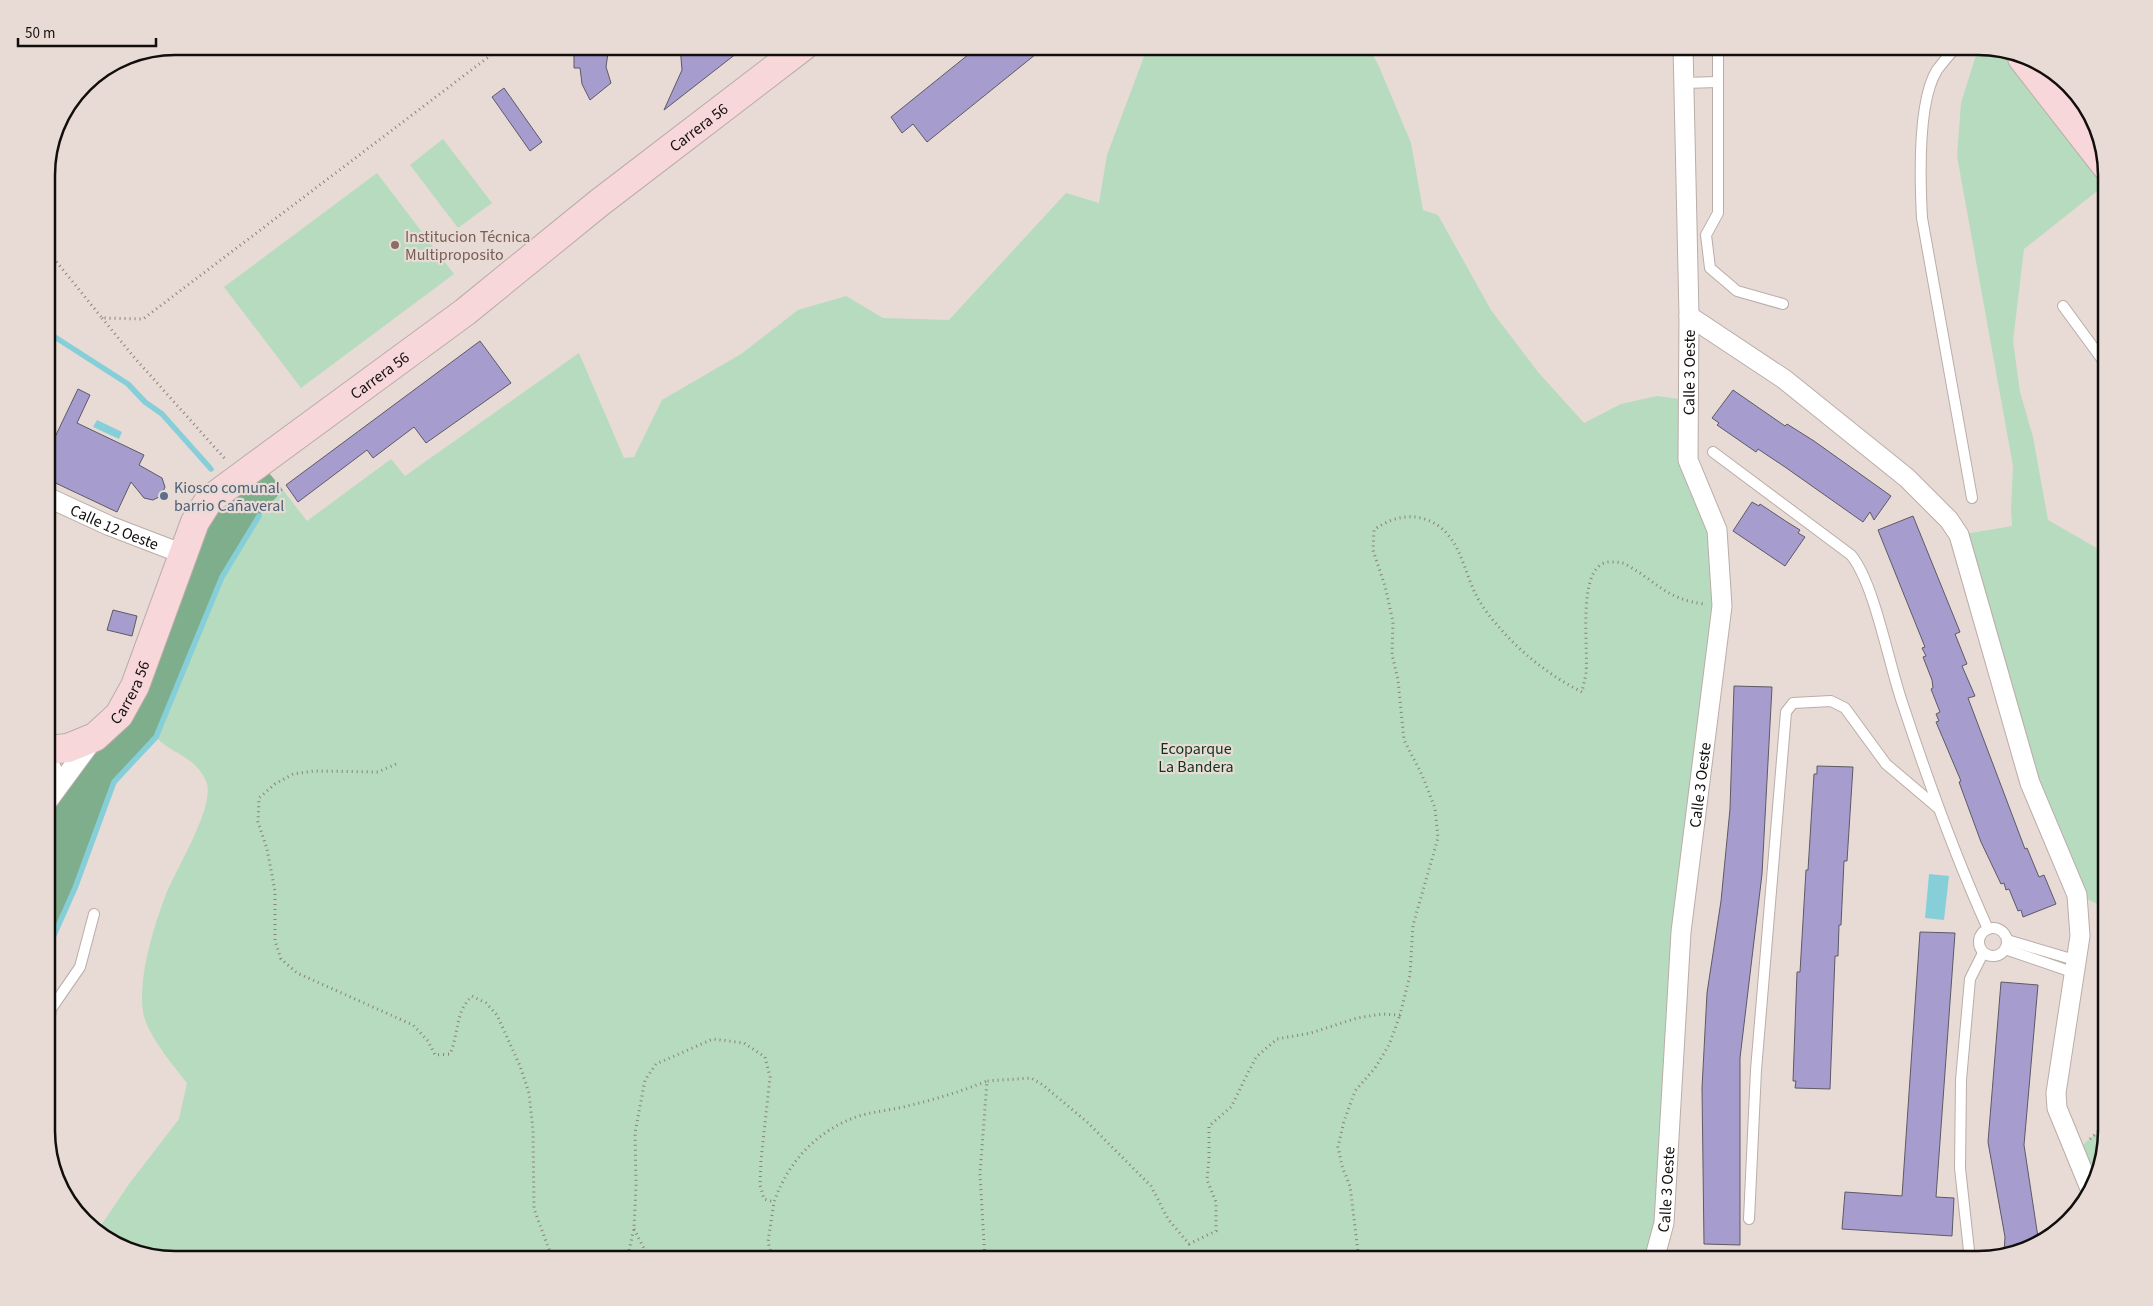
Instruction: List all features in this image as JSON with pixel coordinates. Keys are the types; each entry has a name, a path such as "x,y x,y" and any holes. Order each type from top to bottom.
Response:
{"street":[{"name":"Carrera 56","path":"55,792 95,737 119,715 135,686 195,522 209,500 465,312 599,202 792,55"},
{"name":"Calle 3 Oeste","path":"1656,1251 1664,1222 1682,932 1722,606 1717,530 1688,460 1689,316 1684,55"},
{"path":"2033,68 2071,105 2095,146"},
{"name":"Calle 3 Oeste","path":"1689,316 1784,379 1907,478 1949,520 1959,535 2030,782 2077,895 2080,936 2056,1093 2057,1108 2087,1181"},
{"name":"Calle 12 Oeste","path":"55,501 110,526 183,554"},
{"path":"55,749 68,748 95,737"},
{"path":"55,776 60,786"}],"lane":[{"path":"1718,55 1718,213 1706,236 1710,268 1736,291 1783,304"},
{"path":"1950,55 1937,71 1927,94 1920,173 1922,218 1972,498"},
{"path":"1684,83 1717,82"},
{"path":"2063,306 2098,355"},
{"path":"1714,452 1851,555 1857,563 1871,599 1902,704 1938,808 1988,929"},
{"path":"1749,1219 1756,1070 1786,712 1793,703 1831,702 1845,708 1886,764 1938,808"},
{"path":"55,1001 80,968 94,914"},
{"path":"1988,929 2000,930 2006,945"},
{"path":"1969,1251 1960,1168 1961,1080 1970,979 1983,953 1979,940 1988,929"},
{"path":"2006,945 2076,967"},
{"path":"1983,953 1995,956 2006,945"}],"path":[{"path":"102,318 143,319 491,55"},
{"path":"55,261 133,356 228,462 222,468"},
{"path":"1358,1251 1350,1186 1342,1166 1338,1147 1344,1122 1355,1091 1374,1068 1389,1045 1400,1015 1410,975 1413,925 1438,838 1435,808 1422,775 1404,740 1398,680 1392,654 1392,622 1385,586 1373,550 1374,530 1384,522 1403,516 1421,517 1437,524 1450,536 1476,596 1498,626 1539,666 1582,692 1586,674 1588,596 1591,577 1598,566 1605,562 1625,563 1655,585 1683,601 1722,606"},
{"path":"396,764 378,772 314,771 293,774 275,784 259,798 258,822 267,849 275,890 275,941 281,959 298,973 413,1025 428,1041 435,1055 450,1054 457,1039 458,1023 463,1005 472,996 486,1003 497,1015 520,1066 528,1093 533,1130 534,1209 549,1251"},
{"path":"770,1251 768,1242 774,1202 782,1179 811,1142 858,1116 910,1106 987,1081 1031,1078 1043,1085 1087,1122 1151,1186 1168,1219 1189,1244 1216,1231 1216,1202 1207,1180 1209,1158 1208,1126 1231,1107 1256,1056 1278,1039 1311,1033 1357,1018 1382,1014 1400,1015"},
{"path":"629,1251 634,1228 636,1186 634,1133 645,1080 656,1064 713,1039 744,1044 765,1057 770,1077 762,1140 760,1185 764,1199 774,1202"},
{"path":"984,1251 980,1174 987,1081"},
{"path":"634,1228 646,1251"}],"green space":[{"name":"Ecoparque La Bandera","path":"1145,55 1372,55 1411,143 1423,210 1438,215 1491,310 1538,372 1584,423 1621,404 1657,396 1688,400 1688,460 1717,530 1722,606 1655,1251 175,1251 159,1250 129,1242 101,1225 129,1184 179,1119 187,1083 161,1049 145,1021 142,999 143,984 151,938 160,910 200,822 206,806 208,792 206,781 196,766 156,737 222,577 259,516 283,490 307,521 391,459 405,476 579,353 624,458 634,457 662,400 741,354 798,310 846,296 883,318 949,320 1066,193 1099,203 1107,155"},
{"path":"1976,55 1994,56 2024,64 2028,66 2096,154 2098,190 2024,249 2013,341 2020,392 2033,437 2048,520 2098,549 2098,904 2077,895 2030,783 1959,535 2012,526 2013,466 1957,156 1961,103"},
{"path":"443,139 492,203 458,228 410,165"},
{"path":"377,173 454,274 301,388 224,287"},
{"path":"261,463 283,490 259,516 222,577 156,737 114,782 75,888 55,933 55,792 119,715 195,522"},
{"path":"2098,1132 2094,1162 2087,1181 2076,1151"}],"water":[{"path":"97,420 122,432 119,439 93,427"},
{"path":"1929,874 1949,876 1944,920 1925,918"}],"building":[{"path":"574,55 608,55 606,67 611,83 590,100 582,84 580,68 574,68"},
{"path":"681,55 734,55 664,110 682,70"},
{"path":"968,55 1035,55 927,142 913,124 902,133 891,117"},
{"path":"504,88 542,142 530,151 492,97"},
{"path":"480,341 511,383 426,443 414,427 373,458 367,450 298,502 286,485"},
{"path":"78,389 90,395 77,423 144,455 139,465 162,478 165,487 161,496 153,500 144,498 131,482 117,512 55,483 55,437"},
{"path":"1733,390 1785,426 1787,424 1814,441 1891,496 1874,520 1870,512 1863,522 1758,449 1756,452 1717,425 1719,423 1712,418"},
{"path":"1752,502 1759,506 1760,504 1800,530 1798,533 1805,537 1785,566 1733,531"},
{"path":"1913,516 1960,632 1955,634 1967,664 1962,666 1975,696 1968,698 2025,849 2027,848 2039,877 2044,875 2056,904 2023,917 2021,910 2018,911 2009,889 2006,890 2004,883 2001,884 1981,842 1959,782 1961,781 1936,722 1939,721 1936,714 1940,712 1931,689 1933,688 1932,680 1923,657 1926,656 1922,648 1925,647 1878,530"},
{"path":"113,610 137,616 132,636 107,630"},
{"path":"1734,686 1772,687 1762,874 1740,1058 1740,1245 1704,1244 1702,1088 1707,993 1721,901 1730,809"},
{"path":"1817,766 1853,767 1847,861 1844,861 1841,925 1839,925 1838,956 1835,956 1830,1089 1795,1088 1796,1081 1793,1081 1797,972 1800,972 1806,870 1808,870 1814,774 1817,774"},
{"path":"1920,932 1955,933 1936,1197 1954,1198 1952,1236 1842,1229 1845,1192 1902,1196"},
{"path":"2001,982 2038,985 2024,1145 2038,1235 2004,1248 2005,1237 1988,1142"}],"waterway":[{"path":"55,337 128,384 145,402 162,414 211,469"},
{"path":"55,933 75,888 114,782 156,737 222,577 259,516"}],"place":[{"name":"Institucion Técnica Multiproposito","path":"395,245"},
{"name":"Kiosco comunal barrio Cañaveral","path":"164,496"}]}
